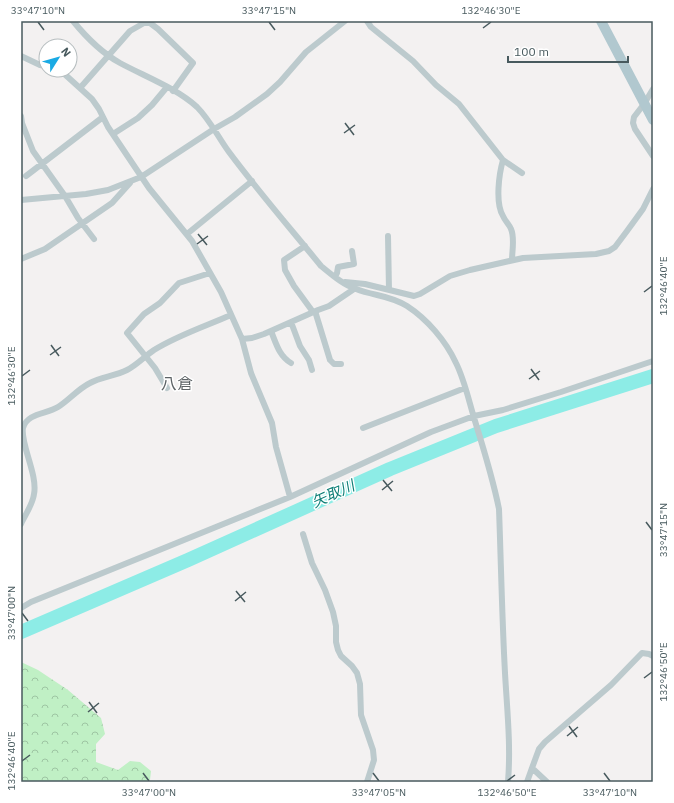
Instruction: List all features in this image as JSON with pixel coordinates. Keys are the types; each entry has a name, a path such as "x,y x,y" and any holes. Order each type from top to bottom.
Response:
{"main road":[{"path":"601,21 653,120"}],"street":[{"path":"73,21 83,34 110,56 167,87 197,107 214,129 228,151 320,266 354,289 394,299 408,307 421,317 432,329 450,352 457,364 485,452 499,509 505,674 510,760 508,782"},
{"path":"21,200 108,190 142,177 214,129 235,117 267,94 280,82 306,52 345,21"},
{"path":"367,21 371,27 413,61 436,85 459,104 503,160 522,173"},
{"path":"80,88 110,56 130,31 144,23 150,23 193,62 173,91"},
{"path":"21,56 38,64"},
{"path":"69,78 92,100 142,177 166,210 187,234 221,292 242,339 251,373 272,423 276,447 290,497"},
{"path":"113,134 138,118 152,105 167,87"},
{"path":"653,89 634,117 633,123 635,129 653,156"},
{"path":"21,116 33,151 94,239"},
{"path":"26,176 103,117"},
{"path":"503,160 498,181 500,206 502,216 512,229 512,260"},
{"path":"187,234 252,181"},
{"path":"21,259 45,249 112,203 131,182"},
{"path":"341,281 365,284 414,296 450,276 512,260 531,257 596,254 615,247 643,209 653,189"},
{"path":"388,236 389,290"},
{"path":"305,246 284,260 285,270 294,286 314,311 330,360 334,364 341,364"},
{"path":"335,277 338,268 354,264 352,251"},
{"path":"167,388 155,368 127,333 144,314 160,303 179,283 210,273"},
{"path":"242,339 252,338 271,331 314,311 329,306 354,289"},
{"path":"21,524 35,490 32,466 23,436 25,424 34,416 60,406 90,383 123,372 154,350 186,334 232,315"},
{"path":"291,322 300,346 309,360 312,370"},
{"path":"271,331 284,360 291,363"},
{"path":"21,608 31,602 290,497 431,432 561,392 653,361"},
{"path":"363,428 465,388"},
{"path":"303,534 312,563 325,590 333,612 338,650 341,656 357,673 360,684 361,715 373,750 374,760 367,782"},
{"path":"527,782 539,749 545,742 611,685 642,653 653,656"},
{"path":"532,768 547,782"}],"green space":[{"path":"21,662 38,670 68,690 101,718 105,734 96,744 96,762 118,770 130,761 140,762 151,771 150,780 145,782 21,782"}],"waterway":[{"name":"矢取川","path":"21,632 188,560 390,469 496,426 653,376"}],"district":[{"name":"八倉","path":"177,383"}]}
